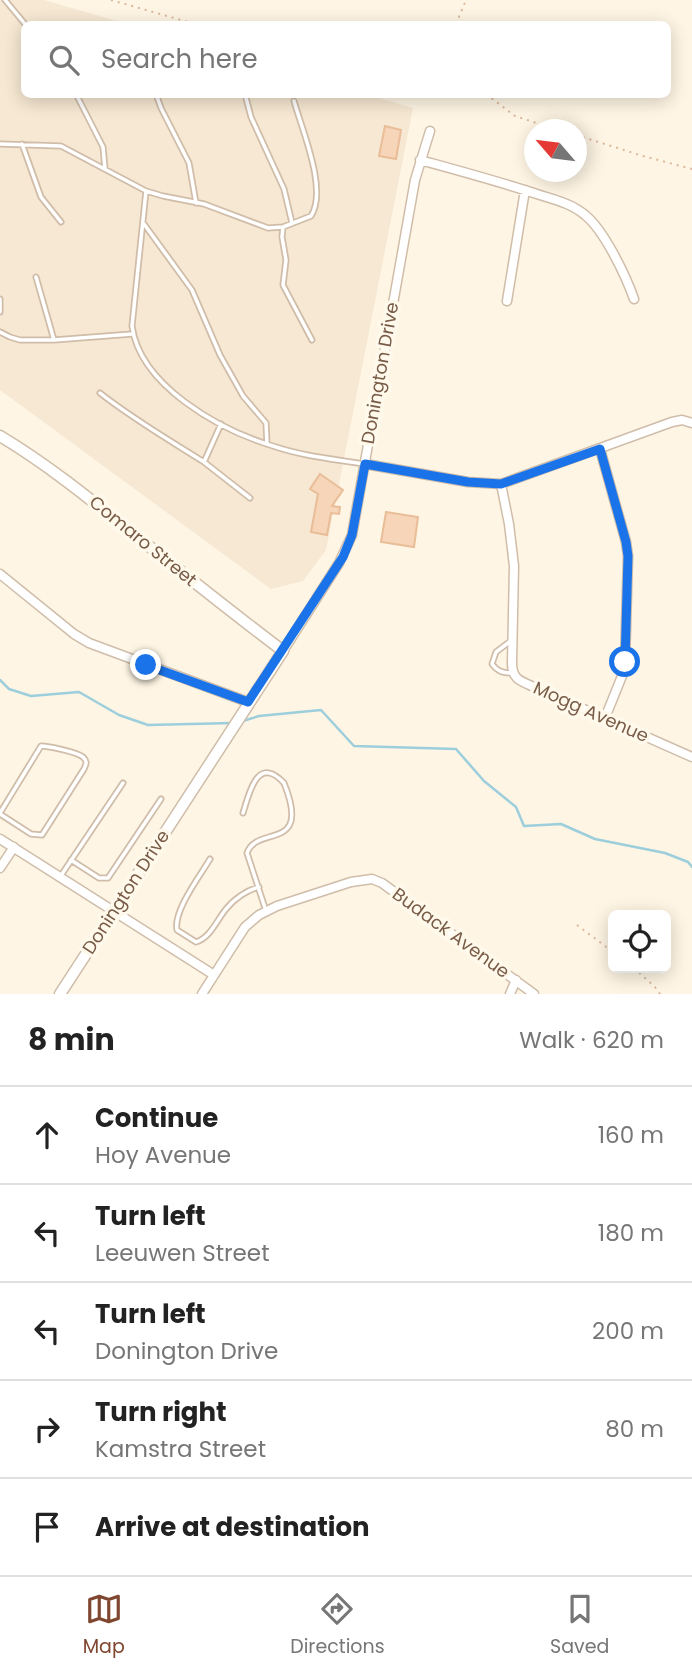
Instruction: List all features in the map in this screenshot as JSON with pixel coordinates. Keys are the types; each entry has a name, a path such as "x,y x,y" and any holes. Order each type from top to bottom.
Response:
{"street":[{"name":"Donington Drive","path":"60,994 283,651 346,549 353,528 365,464 404,235 420,160 430,131"},
{"path":"420,160 565,203 586,215 626,276 634,299"},
{"path":"508,301 525,190"},
{"path":"365,464 468,482 501,484 672,422 682,420 692,423"},
{"name":"Comaro Street","path":"0,436 76,488 283,651"},
{"path":"600,449 628,556 625,662 605,718"},
{"name":"Mogg Avenue","path":"501,484 514,566 513,673 521,681 692,757"},
{"path":"0,574 89,643 246,706"},
{"path":"0,839 214,975"},
{"path":"0,868 14,847"},
{"name":"Budack Avenue","path":"202,994 252,920 266,911 308,895 365,879 377,880 534,994"},
{"path":"510,994 516,980"}],"lane":[{"path":"5,0 22,21"},
{"path":"78,98 103,148 105,169"},
{"path":"157,98 189,163 196,203"},
{"path":"246,98 251,117 284,189 292,223"},
{"path":"0,144 61,146 146,191 226,212 264,227 283,227 309,217 314,212 317,180 294,101"},
{"path":"22,144 41,197 61,222"},
{"path":"146,191 132,320 133,334 141,354 158,377 177,395 214,421 267,444 295,452 365,464"},
{"path":"143,222 192,290 220,355 243,397 266,423 267,444"},
{"path":"283,227 286,260 283,285 312,340"},
{"path":"36,277 54,340"},
{"path":"0,299 0,312"},
{"path":"0,332 20,340 133,334"},
{"path":"100,393 204,462 250,498"},
{"path":"204,462 221,424"},
{"path":"512,640 496,652 492,664 503,673 513,673"},
{"path":"41,746 80,755 86,761 84,769 42,835 32,834 0,814 41,746"},
{"path":"243,813 253,782 259,775 272,774 284,783 291,823 286,830 253,844 248,850 266,911"},
{"path":"61,877 123,783"},
{"path":"71,860 99,878 108,878 161,799"},
{"path":"210,859 183,904 177,921 177,930 190,939 196,942 202,940 227,908 248,891 259,887"}],"path":[{"path":"111,0 184,21"},
{"path":"457,21 466,0"},
{"path":"491,98 515,116 524,119"},
{"path":"587,138 692,169"},
{"path":"577,925 608,948"},
{"path":"640,973 660,994"}],"shaded area":[{"path":"0,0 44,0 117,21 21,21 21,98 379,98 413,108 326,550 303,581 271,589 0,390"}],"building":[{"path":"385,126 401,130 396,159 379,156"},
{"path":"320,474 343,490 332,506 340,507 339,514 331,513 327,535 311,532 318,494 310,489"},
{"path":"386,512 418,517 414,547 381,542"}],"waterway":[{"path":"0,680 9,689 31,696 79,692 119,715 148,725 233,723"},
{"path":"243,721 259,716 321,710 354,746 456,749 484,781 516,807 524,826 561,824 595,839 665,853 688,862 692,867"}],"route":[{"path":"146,665 248,702 343,557 352,535 365,464 481,484 501,484 600,449 628,556 625,662"}]}
